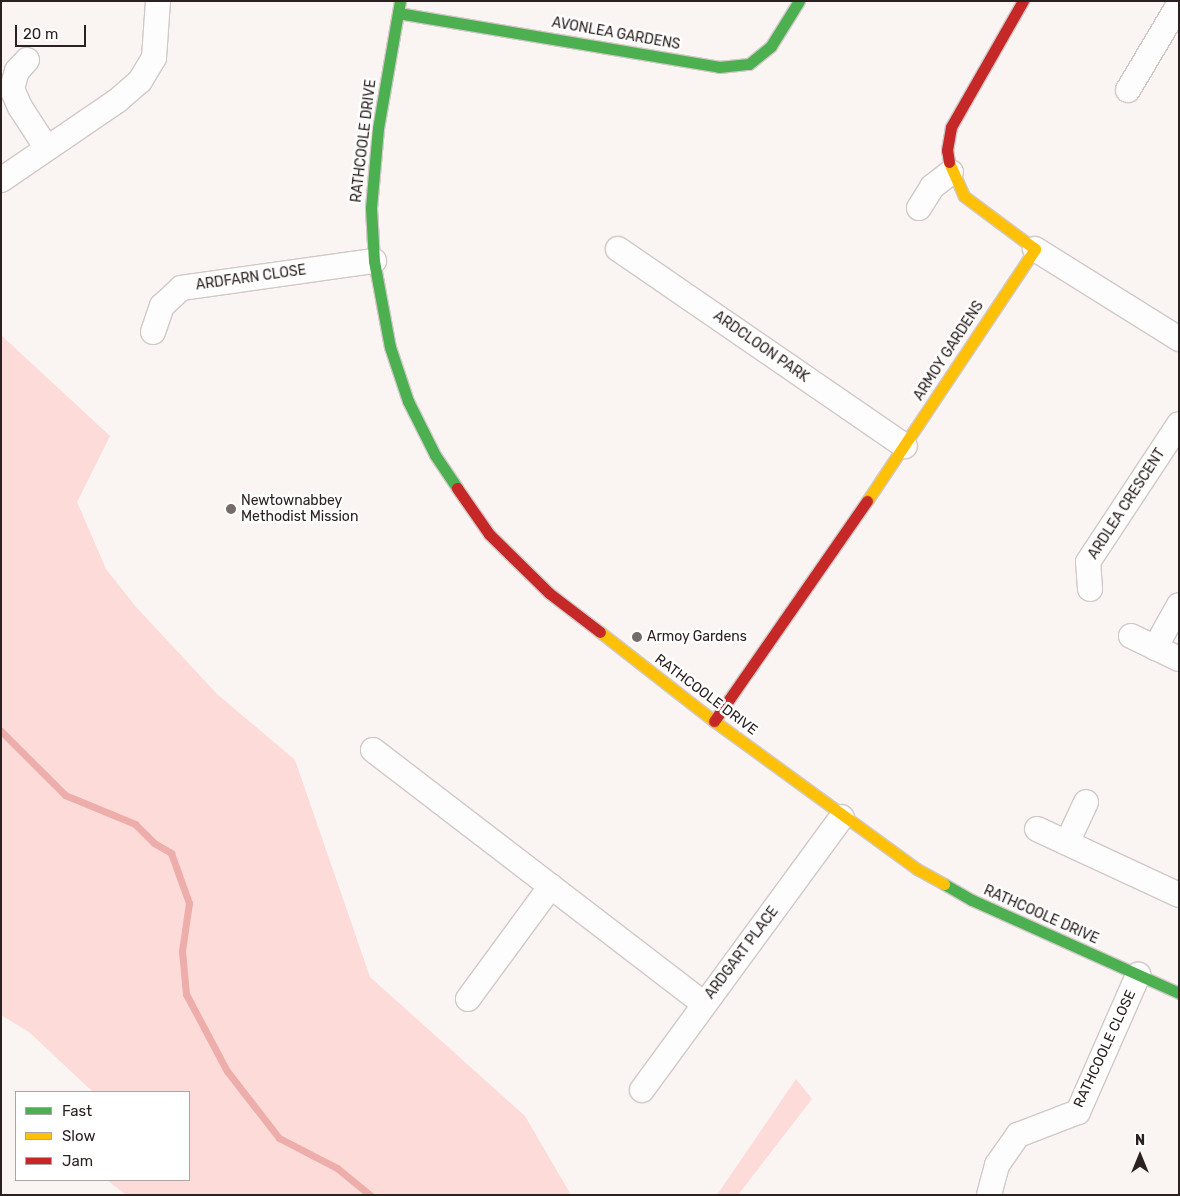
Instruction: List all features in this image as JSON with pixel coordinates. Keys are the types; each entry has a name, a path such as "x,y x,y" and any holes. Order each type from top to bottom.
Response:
{"street":[{"path":"1,180 46,147 117,101 140,81 154,58 158,1"},
{"name":"AVONLEA GARDENS","path":"399,7 719,67 749,64 771,46 798,1"},
{"path":"1023,1 951,127 947,150 951,172 964,196 1034,249 1179,339"},
{"path":"1128,90 1179,4"},
{"name":"RATHCOOLE DRIVE","path":"399,7 377,137 371,208 374,261 390,347 408,401 435,455 489,534 549,593 714,721 842,817 917,869 972,900 1179,993"},
{"path":"27,60 17,72 12,89 20,107 46,147"},
{"path":"919,208 932,187 951,172"},
{"name":"ARDCLOON PARK","path":"618,249 905,446"},
{"name":"ARMOY GARDENS","path":"714,721 905,446 1034,249"},
{"name":"ARDFARN CLOSE","path":"153,332 162,306 181,288 374,261"},
{"name":"ARDLEA CRESCENT","path":"1090,589 1088,562 1179,424"},
{"path":"1155,648 1179,605"},
{"path":"1131,636 1179,659"},
{"path":"373,750 704,1004"},
{"path":"1067,843 1086,802"},
{"name":"ARDGART PLACE","path":"642,1090 842,817"},
{"path":"1037,829 1179,895"},
{"path":"468,999 551,886"},
{"name":"RATHCOOLE CLOSE","path":"989,1195 997,1165 1018,1135 1078,1112 1138,975"}],"shaded area":[{"path":"1,335 110,436 77,502 106,569 136,607 217,694 295,760 370,977 525,1116 571,1195 126,1195 108,1181 190,1181 190,1091 92,1091 29,1032 1,1015"},
{"path":"796,1079 812,1099 738,1195 717,1195"}],"waterway":[{"path":"1,731 65,795 135,824 154,843 171,853 189,903 182,951 186,994 227,1071 279,1138 337,1168 370,1195"}],"traffic: fast":[{"path":"400,1 378,128 371,208 374,261 390,347 408,401 435,455 457,488"},
{"path":"398,13 719,67 749,64 771,46 799,1"},
{"path":"944,884 972,900 1179,993"}],"traffic: slow":[{"path":"867,501 1035,249 964,196 949,162"},
{"path":"600,632 714,721 917,869 944,884"}],"traffic: jam":[{"path":"949,162 947,150 951,127 1023,1"},
{"path":"457,488 489,534 549,593 600,632"},
{"path":"714,721 867,501"}],"place":[{"name":"Newtownabbey Methodist Mission","path":"231,509"},
{"name":"Armoy Gardens","path":"637,637"}]}
